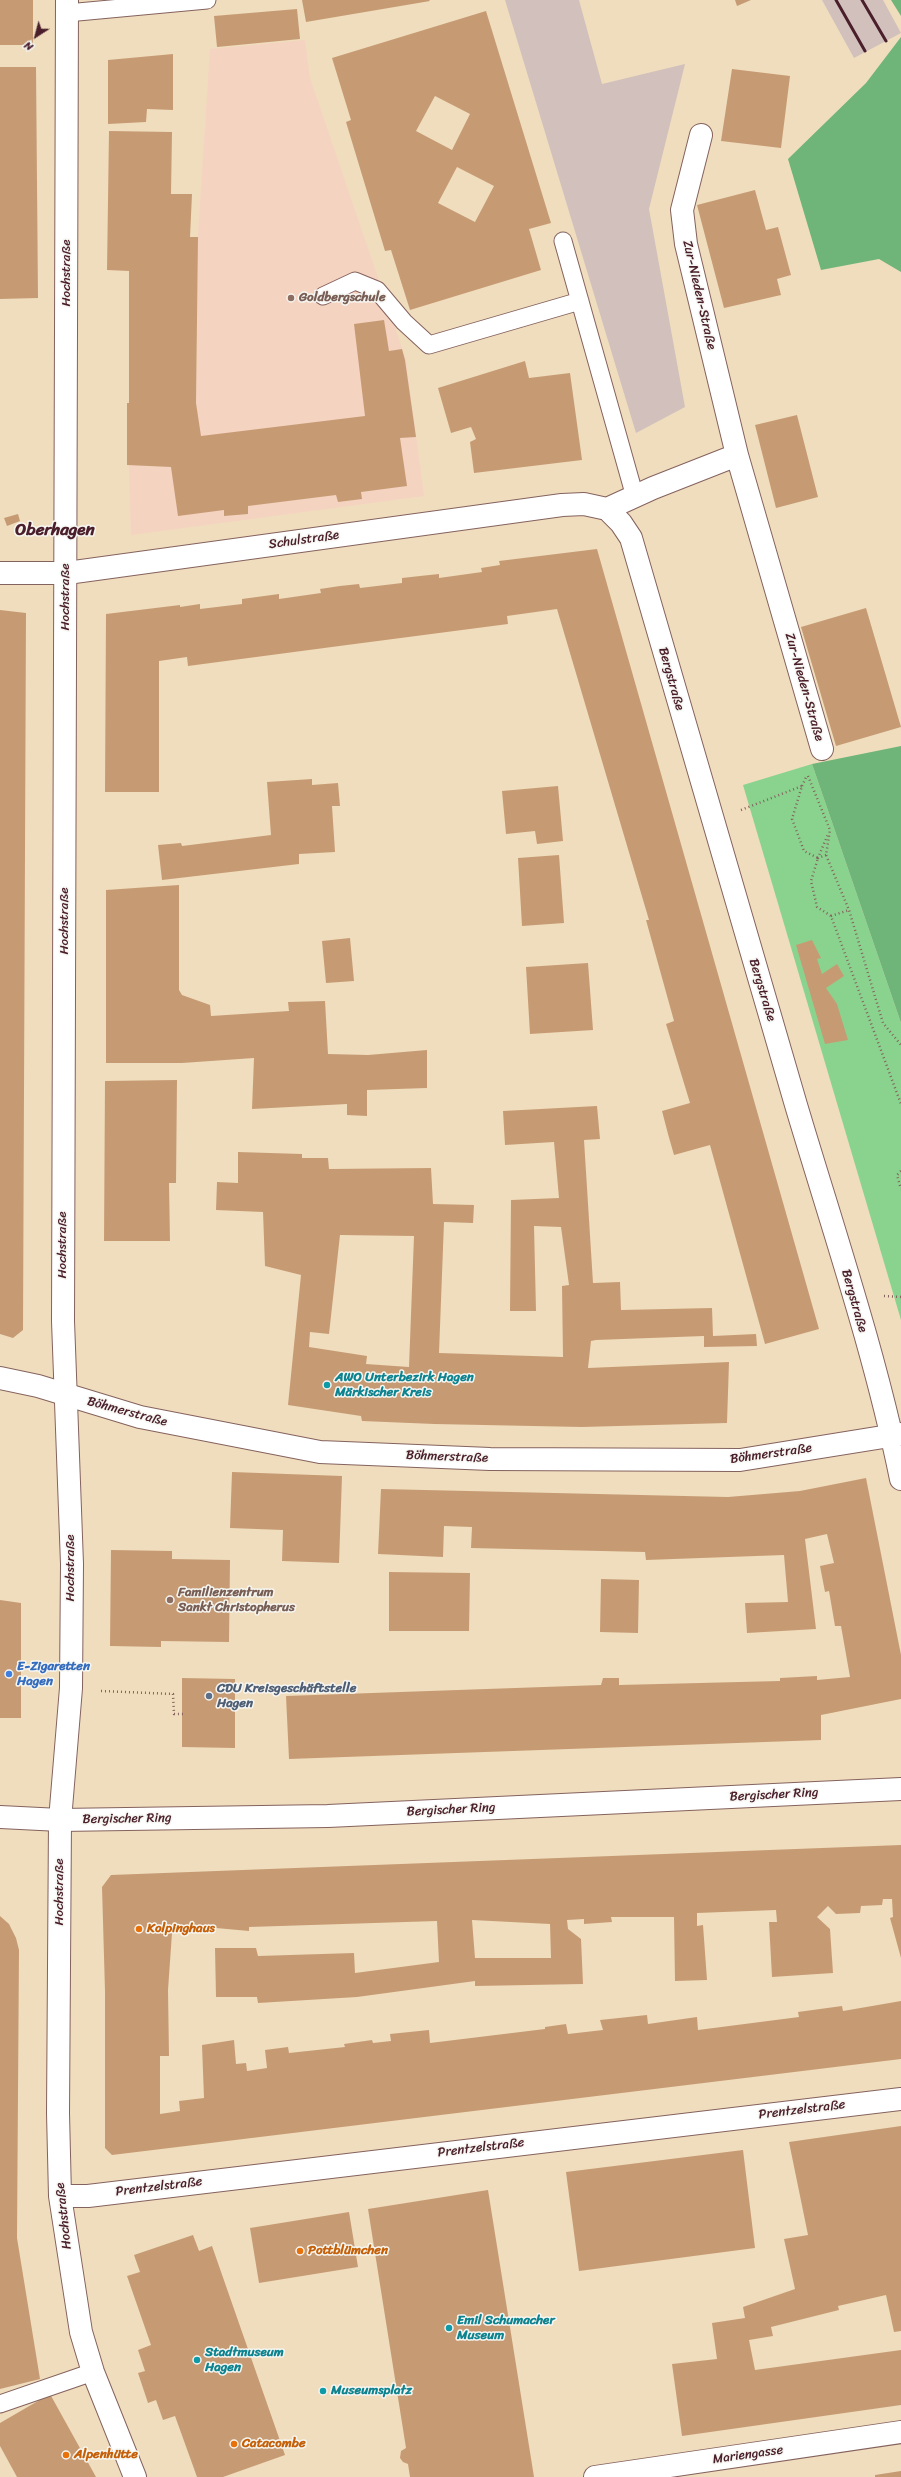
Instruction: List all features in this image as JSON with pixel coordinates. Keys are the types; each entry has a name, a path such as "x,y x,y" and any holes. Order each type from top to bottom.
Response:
{"street":[{"name":"Hochstraße","path":"67,6 65,506 67,573 63,1297 72,1564 71,1688 60,1820 58,2113 60,2196 81,2332 92,2372 135,2477"},
{"name":"Zur-Nieden-Straße","path":"701,135 682,210 686,244 737,455 822,749"},
{"path":"607,509 737,455"},
{"name":"Schulstraße","path":"0,573 67,573 562,505 584,504 607,509"},
{"name":"Bergstraße","path":"607,509 621,523 631,538 896,1434 901,1479"},
{"name":"Böhmerstraße","path":"0,1378 38,1386 140,1417 320,1452 490,1459 740,1460 896,1434"},
{"name":"Bergischer Ring","path":"0,1817 60,1820 328,1816 901,1789"},
{"name":"Prentzelstraße","path":"60,2196 88,2196 901,2098"},
{"name":"Mariengasse","path":"595,2477 901,2432"}],"lane":[{"path":"67,6 207,0"},
{"path":"563,240 635,497"},
{"path":"323,296 355,281 377,290 404,322 429,345 580,301"},
{"path":"0,2404 92,2372"}],"path":[{"name":"Zur-Nieden-Straße","path":"818,858 804,851 792,819 802,786 822,749"},
{"path":"808,775 830,830 826,855 849,910 883,1023 901,1045"},
{"path":"750,806 802,786"},
{"path":"830,830 818,858 811,881 817,907 831,916 901,1104"},
{"path":"818,858 826,855"},
{"path":"831,916 849,910"},
{"path":"901,1171 897,1175 901,1189"},
{"path":"889,1295 901,1297"},
{"path":"71,1688 173,1694 174,1714 182,1714"}],"shaded area":[{"path":"505,0 579,0 602,84 685,64 649,209 685,407 636,433"},
{"path":"822,0 883,0 901,33 854,58"},
{"name":"Goldbergschule","path":"305,40 310,78 406,360 424,496 131,535 127,403 196,402 198,237 210,49"}],"green space":[{"path":"891,0 901,0 901,16"},
{"path":"901,37 901,272 879,259 821,270 788,159 866,83"},
{"path":"901,746 901,1023 812,764"},
{"path":"812,764 901,1023 901,1320 743,785"}],"building":[{"path":"0,0 33,0 33,45 0,45"},
{"path":"302,0 429,0 430,1 306,22"},
{"path":"735,0 751,0 737,6"},
{"path":"297,9 300,39 217,47 214,16"},
{"path":"486,11 551,223 529,229 541,270 410,310 391,250 385,251 346,122 351,120 332,58","holes":["435,96 470,114 452,150 416,131","457,167 494,186 475,222 438,203"]},
{"path":"173,54 173,110 147,109 146,122 108,124 108,60"},
{"path":"0,67 36,67 38,298 0,299"},
{"path":"732,69 790,76 781,148 721,141"},
{"path":"109,131 172,132 171,194 192,194 190,237 198,237 196,403 201,436 365,416 354,324 384,320 389,351 402,349 405,360 416,437 400,438 407,486 361,492 362,499 338,502 336,495 248,506 248,514 224,516 224,510 178,516 171,467 127,465 127,403 129,403 129,271 107,270"},
{"path":"755,190 766,230 778,227 791,275 777,279 781,295 724,308 697,205"},
{"path":"525,361 529,378 570,373 582,460 474,473 470,442 476,439 471,427 451,433 438,388"},
{"path":"797,415 818,497 776,508 755,425"},
{"path":"18,514 20,521 7,526 4,518"},
{"path":"597,549 819,1329 765,1344 710,1145 674,1155 668,1134 662,1111 690,1103 666,1024 674,1021 646,920 649,920 557,609 507,616 508,624 188,666 187,657 159,661 159,792 105,792 106,614 180,605 180,607 200,604 200,609 242,604 242,599 279,594 279,599 321,593 320,589 340,586 359,584 360,588 402,583 402,578 439,574 439,578 482,572 481,568 500,565 499,561"},
{"path":"866,608 901,727 836,746 801,627"},
{"path":"0,610 26,613 23,1330 13,1338 0,1334"},
{"path":"312,779 312,785 338,783 340,806 332,806 335,852 299,854 299,864 162,880 158,845 181,843 182,846 271,835 267,782"},
{"path":"558,786 563,841 537,844 535,831 506,834 502,791"},
{"path":"559,855 564,923 522,926 518,858"},
{"path":"179,885 179,990 182,995 210,1005 211,1016 289,1011 288,1002 325,1001 328,1054 368,1055 427,1050 427,1088 367,1090 367,1116 347,1115 347,1104 252,1109 254,1058 182,1063 106,1063 106,890"},
{"path":"350,938 354,981 326,983 322,941"},
{"path":"812,940 821,958 817,959 822,974 837,964 844,976 826,988 837,1004 848,1040 825,1044 796,945"},
{"path":"588,963 593,1030 530,1034 526,967"},
{"path":"177,1080 176,1183 169,1183 170,1241 104,1241 105,1081"},
{"path":"597,1106 600,1139 584,1140 593,1283 620,1282 621,1310 712,1308 713,1336 756,1334 757,1346 704,1347 704,1336 591,1341 588,1368 729,1362 727,1423 582,1427 434,1424 362,1421 361,1416 288,1405 301,1275 265,1266 263,1212 216,1210 217,1182 238,1183 238,1152 302,1154 302,1158 328,1158 329,1169 431,1168 433,1204 474,1205 473,1223 444,1222 439,1353 563,1357 562,1286 569,1285 561,1227 534,1226 536,1311 510,1311 511,1200 559,1198 554,1142 505,1145 503,1111","holes":["340,1235 414,1236 409,1367 366,1364 367,1356 309,1347 310,1332 329,1334"]},
{"path":"232,1472 342,1476 339,1563 282,1561 283,1530 230,1528"},
{"path":"866,1478 901,1655 901,1699 821,1715 821,1740 289,1759 286,1696 601,1685 603,1678 619,1678 619,1685 780,1681 780,1678 817,1676 817,1680 850,1677 841,1626 835,1626 829,1591 825,1592 820,1566 834,1563 827,1534 805,1539 816,1629 747,1633 745,1603 788,1602 784,1555 646,1560 645,1552 471,1548 472,1527 444,1526 443,1557 378,1554 381,1489 728,1497 800,1491"},
{"name":"Familienzentrum Sankt Christopherus","path":"111,1550 172,1551 172,1559 230,1560 229,1642 161,1641 161,1647 110,1646"},
{"path":"389,1572 470,1573 469,1631 389,1631"},
{"path":"601,1579 639,1580 638,1633 600,1632"},
{"path":"0,1600 21,1603 21,1718 0,1718"},
{"name":"CDU Kreisgeschäftstelle Hagen","path":"182,1678 235,1679 235,1748 182,1747"},
{"path":"901,1845 901,1958 890,1918 893,1917 892,1899 883,1899 882,1905 861,1906 860,1913 836,1914 828,1906 817,1917 830,1929 833,1973 772,1977 769,1922 777,1922 776,1910 697,1913 697,1926 703,1925 707,1980 675,1981 674,1917 611,1917 612,1922 584,1924 584,1919 567,1920 568,1929 581,1939 583,1984 475,1986 475,1981 357,1997 258,2003 257,1997 216,1997 215,1948 256,1948 258,1956 354,1953 355,1973 439,1962 437,1921 249,1927 249,1931 216,1928 215,1925 177,1926 172,1933 168,1990 169,2056 160,2056 160,2114 180,2111 179,2101 204,2098 202,2045 234,2040 236,2064 246,2063 247,2071 267,2068 265,2050 288,2047 289,2053 345,2047 344,2044 372,2040 373,2043 391,2041 390,2034 429,2030 430,2043 545,2029 545,2027 566,2024 568,2034 603,2030 600,2020 647,2015 648,2024 697,2017 698,2030 799,2017 798,2012 842,2006 843,2011 901,2001 901,2059 112,2155 105,2148 105,1991 102,1887 111,1875","holes":["472,1920 550,1924 551,1958 475,1958"]},
{"path":"0,1916 9,1924 16,1938 19,1950 17,2238 40,2379 0,2389"},
{"path":"901,2126 901,2331 894,2332 886,2295 838,2306 839,2310 771,2327 773,2336 749,2340 755,2370 901,2350 901,2405 682,2436 672,2364 717,2359 712,2323 745,2318 743,2307 795,2289 784,2239 808,2235 789,2142"},
{"path":"743,2150 755,2248 579,2271 566,2172"},
{"name":"Emil Schumacher Museum","path":"488,2190 534,2477 410,2477 408,2464 403,2462 400,2458 401,2451 406,2448 368,2209"},
{"path":"349,2212 358,2267 259,2283 250,2228"},
{"name":"Stadtmuseum Hagen","path":"193,2235 199,2251 212,2246 285,2455 223,2477 197,2477 175,2416 163,2420 156,2400 148,2403 138,2373 145,2371 138,2350 151,2345 127,2276 140,2272 134,2255"},
{"path":"50,2394 96,2477 17,2477 0,2446 0,2423"},
{"path":"901,2471 901,2477 875,2477 875,2475"}],"railway":[{"path":"836,0 865,51"},
{"path":"862,0 886,41"}],"place":[{"name":"Goldbergschule","path":"291,298"},
{"name":"AWO Unterbezirk Hagen Märkischer Kreis","path":"327,1385"},
{"name":"Familienzentrum Sankt Christopherus","path":"170,1600"},
{"name":"E-Zigaretten Hagen","path":"9,1674"},
{"name":"CDU Kreisgeschäftstelle Hagen","path":"209,1696"},
{"name":"Kolpinghaus","path":"139,1929"},
{"name":"Pottblümchen","path":"300,2251"},
{"name":"Emil Schumacher Museum","path":"449,2328"},
{"name":"Stadtmuseum Hagen","path":"197,2360"},
{"name":"Museumsplatz","path":"323,2391"},
{"name":"Catacombe","path":"234,2444"},
{"name":"Alpenhütte","path":"66,2455"}],"district":[{"name":"Oberhagen","path":"55,531"}]}
